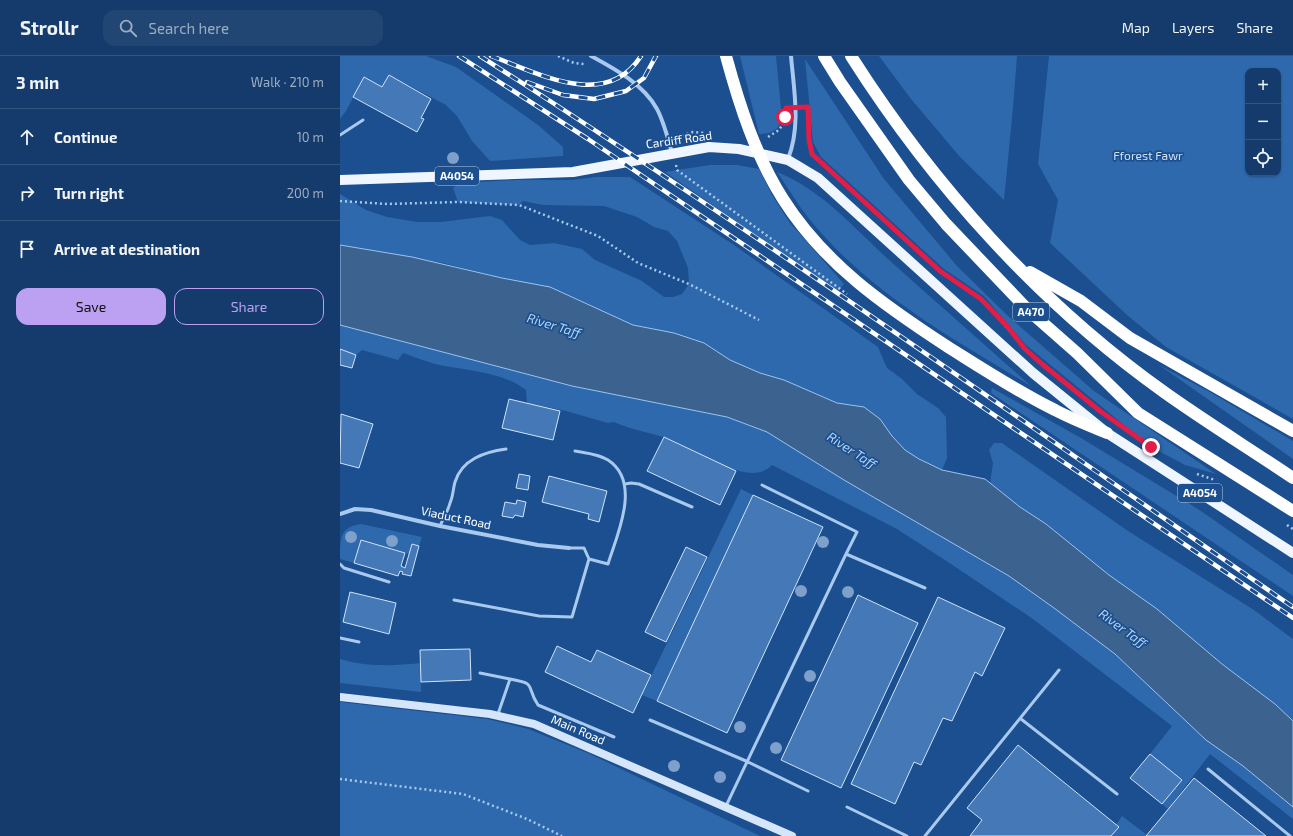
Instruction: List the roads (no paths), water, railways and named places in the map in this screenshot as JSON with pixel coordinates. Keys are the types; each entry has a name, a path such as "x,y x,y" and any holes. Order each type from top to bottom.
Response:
{"highway":[{"path":"726,56 748,127 770,174 787,204 828,256 880,302 1001,380 1054,410 1107,434"},
{"name":"A470","path":"824,56 873,131 909,180 946,224 1027,309 1077,353 1138,412 1293,511"},
{"name":"A470","path":"850,56 903,134 933,171 1017,265 1067,314 1163,392 1293,478"},
{"path":"1017,265 1081,301 1130,338 1293,431"}],"main road":[{"name":"Cardiff Road","path":"340,180 573,172 709,147 739,149 788,160 818,178 1033,373 1107,434 1293,553"}],"street":[{"path":"591,56 610,66 646,94 657,109 672,153"},
{"path":"788,160 795,143 795,108 791,56"},
{"name":"Viaduct Road","path":"340,514 355,509 371,510 440,526 538,545 569,548"},
{"name":"Main Road","path":"340,697 498,716 534,724 792,836"}],"lane":[{"path":"340,135 363,120"},
{"path":"440,526 451,503 455,481 463,467 476,457 489,452 506,449"},
{"path":"575,451 607,459 615,466 625,484 627,494 608,564 589,559"},
{"path":"625,484 639,484 692,507"},
{"path":"725,807 857,532 762,485"},
{"path":"454,600 539,616 572,617 589,559 584,548 569,548"},
{"path":"846,554 925,588"},
{"path":"340,564 344,568 390,582"},
{"path":"340,638 359,642"},
{"path":"925,836 1021,719 1059,670"},
{"path":"480,674 526,682 530,685 538,705 614,737"},
{"path":"498,716 510,679"},
{"path":"1021,719 1117,794"},
{"path":"650,720 746,761 808,791"},
{"path":"1208,770 1290,836"},
{"path":"847,807 907,836"}],"water":[{"name":"River Taff","path":"340,245 412,257 502,278 550,287 633,325 674,333 704,343 730,360 760,373 784,380 837,403 864,407 880,419 892,436 905,450 919,459 942,470 985,479 1020,507 1046,524 1109,575 1157,609 1222,664 1275,704 1293,721 1293,807 1243,766 1206,740 1115,654 1054,608 1009,576 844,480 767,432 727,417 572,386 340,325"}],"railway":[{"path":"459,56 588,139 1293,618"},
{"path":"480,56 686,190 889,328 1293,607"},
{"path":"491,56 550,78 570,83 591,85 609,82 626,72 641,56"},
{"path":"527,82 563,95 594,99 626,91 644,78 656,56"}],"park label":[{"name":"Fforest Fawr","path":"1148,156"}]}
